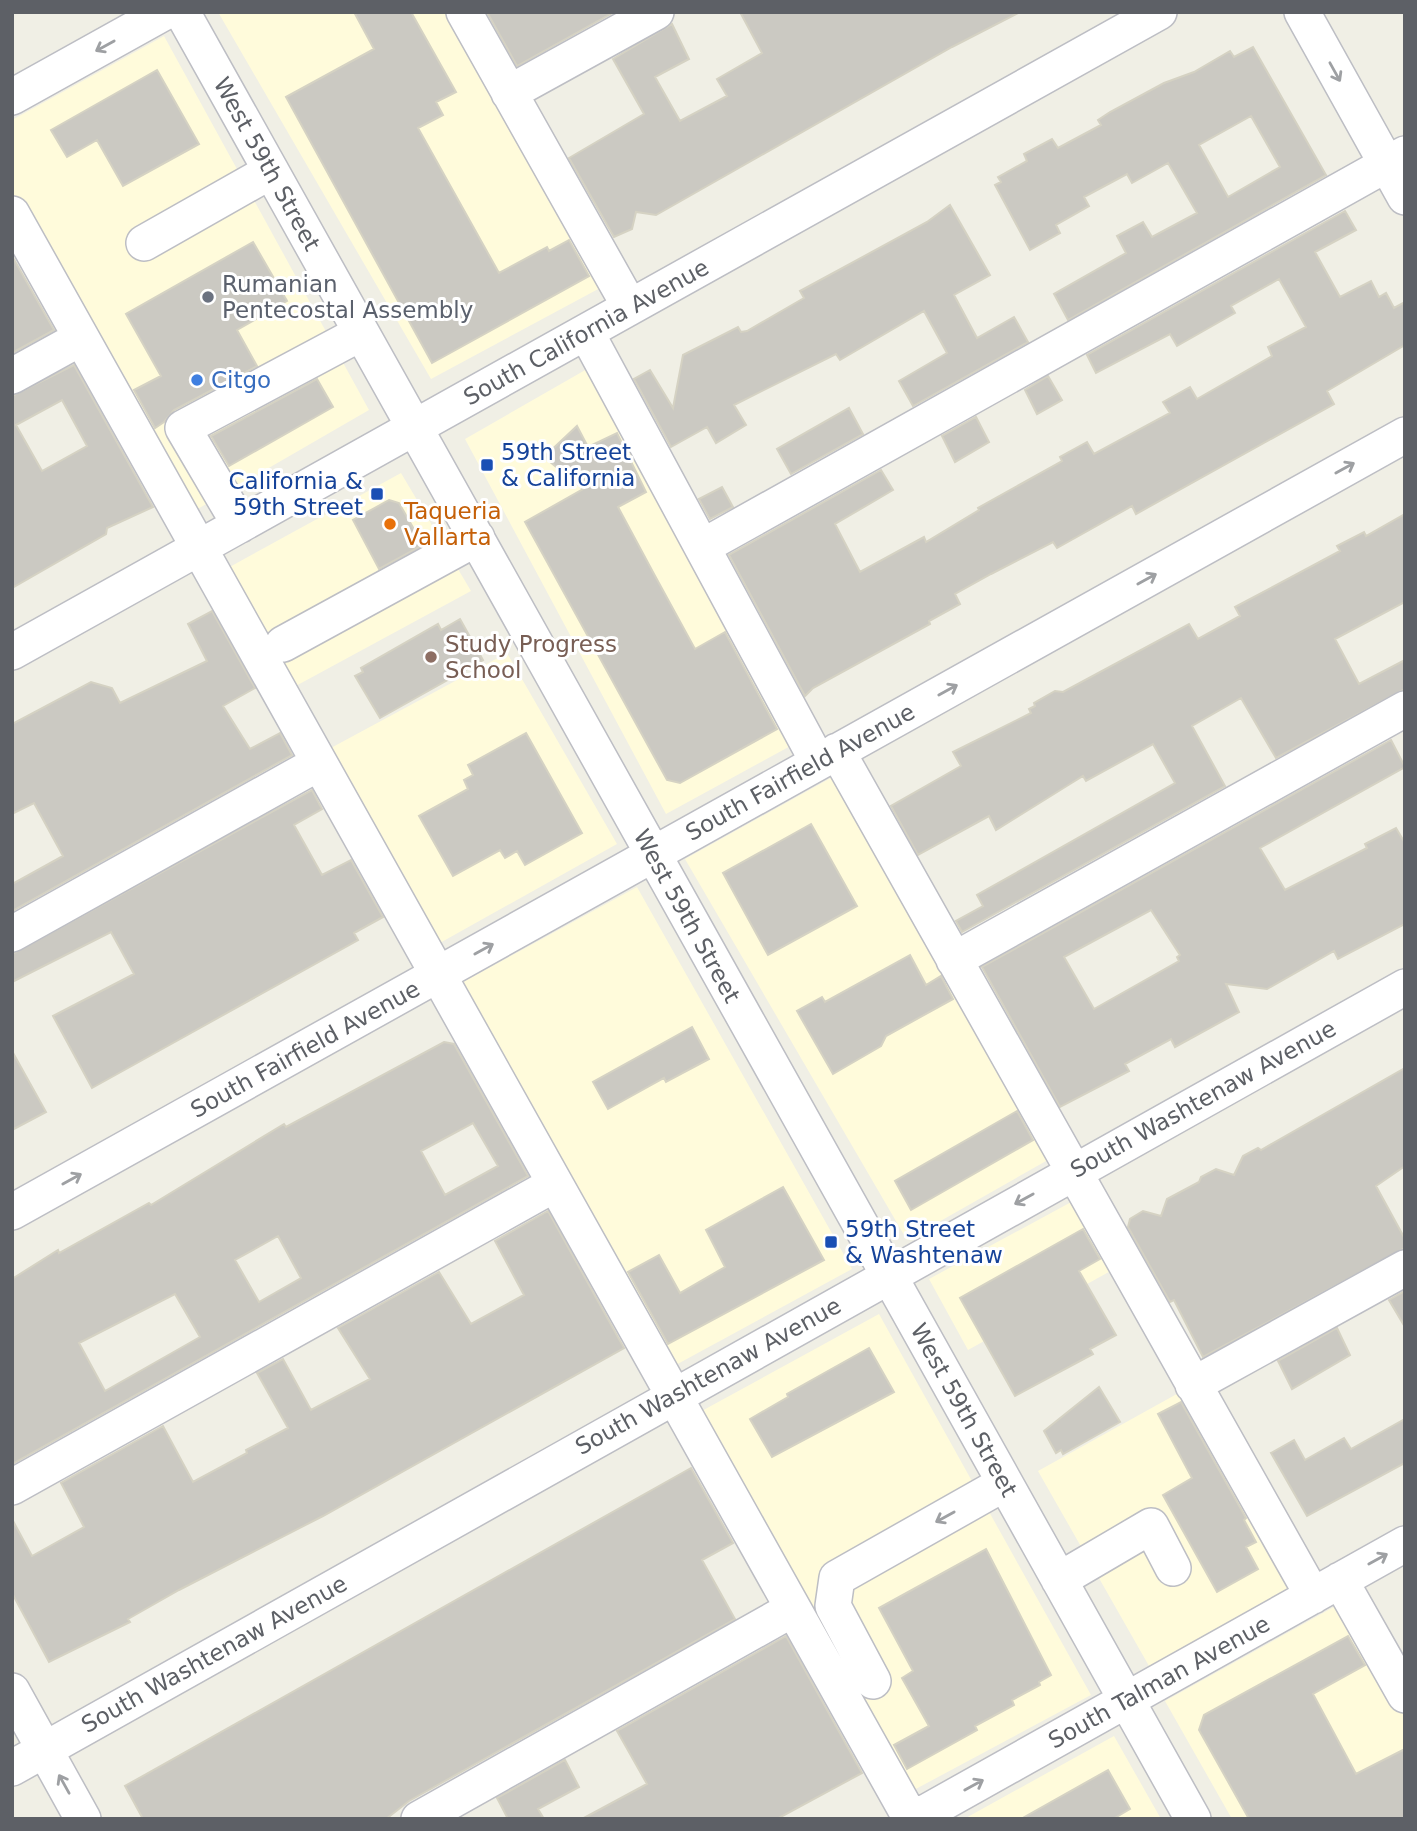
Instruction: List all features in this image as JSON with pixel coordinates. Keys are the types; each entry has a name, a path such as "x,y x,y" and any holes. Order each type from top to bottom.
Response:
{"street":[{"path":"12,97 165,12"},
{"name":"West 59th Street","path":"182,12 1126,1700 1188,1817"},
{"path":"464,12 630,307"},
{"path":"509,93 656,12"},
{"name":"South California Avenue","path":"12,652 1159,12"},
{"path":"1301,12 1396,159 1405,197"},
{"path":"702,547 1396,159"},
{"path":"144,243 271,171"},
{"path":"12,214 913,1819"},
{"path":"586,332 702,547 954,960 1194,1385 1327,1588 1405,1695"},
{"path":"240,525 183,428 361,333"},
{"path":"12,376 81,338"},
{"name":"South Fairfield Avenue","path":"12,1212 1405,435"},
{"path":"283,644 477,538"},
{"path":"954,960 1405,709"},
{"path":"12,934 319,763"},
{"name":"South Washtenaw Avenue","path":"12,1768 1405,987"},
{"path":"12,1486 555,1184"},
{"path":"1194,1385 1405,1268"},
{"path":"873,1681 833,1606 836,1578 1005,1483"},
{"path":"1059,1580 1151,1526 1173,1568"},
{"name":"South Talman Avenue","path":"913,1819 1405,1545"},
{"path":"419,1819 798,1616 833,1606"},
{"path":"12,1691 83,1819"}],"shaded area":[{"path":"218,12 464,12 615,280 431,379"},
{"path":"164,36 369,410 182,518 12,214 12,120"},
{"path":"601,361 805,738 666,814 465,439"},
{"path":"401,473 471,591 281,694 215,575"},
{"path":"507,653 617,844 422,953 316,756"},
{"path":"847,769 1062,1152 907,1240 685,859"},
{"path":"637,887 852,1269 661,1373 447,991"},
{"path":"1086,1194 1125,1263 968,1350 929,1279"},
{"path":"879,1314 1091,1695 899,1798 687,1419"},
{"path":"1193,1385 1304,1581 1149,1666 1038,1471"},
{"path":"1350,1598 1405,1695 1405,1819 1232,1819 1165,1701"},
{"path":"1114,1736 1161,1819 964,1819"}],"building":[{"path":"354,12 411,12 456,92 436,102 443,115 418,128 499,273 547,247 549,251 569,240 589,276 432,363 286,97 374,49"},
{"path":"487,12 614,12 517,66"},
{"path":"740,12 1020,12 952,47 656,215 636,212 632,229 614,237 569,158 644,114 613,59 672,24 689,59 655,77 680,121 727,96 717,79 762,53"},
{"path":"1253,47 1326,175 1068,320 1054,294 1126,253 1117,236 1143,222 1152,237 1197,213 1168,163 1132,183 1127,174 1084,197 1089,206 1056,225 1060,233 1030,250 995,185 1001,182 998,177 1027,161 1024,154 1052,139 1058,148 1101,125 1098,120 1110,112 1164,83 1194,72 1230,51 1234,57","holes":["1251,116 1280,167 1228,197 1199,145"]},
{"path":"157,70 199,144 123,186 97,140 67,157 51,130"},
{"path":"950,205 990,275 954,295 977,338 1014,317 1028,342 913,406 899,381 947,353 924,311 840,360 836,354 734,405 746,425 716,443 707,427 671,447 634,379 650,370 673,408 683,355 738,327 741,332 747,331 804,298 800,291 927,222"},
{"path":"1345,211 1356,230 1315,252 1340,297 1371,281 1379,297 1386,293 1394,308 1405,302 1405,345 1327,391 1334,404 1136,514 1132,506 1057,548 1053,542 991,574 955,594 960,604 929,621 930,624 813,688 805,696 729,555 881,470 893,490 835,524 860,572 924,537 926,542 979,510 978,508 1062,461 1060,457 1087,442 1094,454 1170,413 1163,402 1190,387 1197,399 1272,356 1268,347 1306,327 1279,279 1231,306 1235,313 1177,346 1170,334 1096,373 1087,355"},
{"path":"253,242 287,301 237,330 257,366 174,410 155,428 134,390 161,376 126,314"},
{"path":"12,256 54,330 12,353"},
{"path":"74,365 153,507 107,528 106,534 12,588 12,396","holes":["62,400 87,446 42,471 16,425"]},
{"path":"1048,376 1062,400 1037,414 1025,390"},
{"name":"Citgo","path":"317,379 333,407 229,466 211,436"},
{"path":"849,408 863,434 791,474 777,449"},
{"path":"976,417 989,442 955,462 942,436"},
{"path":"577,426 588,447 617,433 646,492 618,507 654,574 695,649 725,632 777,729 680,783 667,780 525,522 583,489 544,457"},
{"path":"722,487 733,507 710,519 699,499"},
{"path":"389,500 399,503 423,545 379,569 353,520"},
{"path":"1405,514 1405,602 1335,639 1359,684 1405,660 1405,689 1276,758 1241,698 1192,726 1225,786 962,932 956,921 983,906 977,895 1175,783 1153,744 1086,781 1083,776 996,830 989,816 918,855 891,806 961,766 953,752 1031,713 1029,709 1035,706 1034,703 1055,691 1063,692 1189,624 1198,639 1240,616 1235,607 1340,551 1337,546 1364,532 1366,536"},
{"path":"212,611 255,688 223,706 250,749 280,733 292,755 12,911 12,884 63,856 34,803 12,814 12,724 91,682 112,688 120,703 207,661 188,624"},
{"path":"460,619 483,660 380,718 355,676 363,672 361,668 438,624 441,630"},
{"path":"526,733 582,833 525,865 517,851 505,858 500,850 453,876 419,816 468,789 464,780 473,775 468,765"},
{"path":"1391,740 1405,767 1260,848 1285,890 1367,848 1365,844 1396,828 1405,843 1405,924 1338,959 1334,951 1267,989 1226,984 1239,1012 1175,1047 1171,1039 1125,1064 1129,1071 1060,1107 982,967","holes":["1151,910 1180,955 1177,957 1179,961 1094,1009 1064,957"]},
{"path":"312,790 322,809 294,825 322,875 351,860 383,917 354,933 358,940 92,1088 53,1016 134,974 111,932 12,982 12,954"},
{"path":"811,824 857,906 768,955 723,873"},
{"path":"910,955 926,985 941,976 953,999 886,1036 881,1046 833,1074 797,1011 822,997 825,1002"},
{"path":"692,1027 709,1059 666,1082 664,1078 608,1109 593,1082"},
{"path":"444,1042 454,1044 528,1176 12,1464 12,1279 58,1250 59,1253 149,1203 151,1205 284,1124 286,1127","holes":["473,1123 498,1166 445,1195 421,1151","278,1236 301,1278 259,1302 235,1260","175,1294 200,1337 105,1391 79,1343"]},
{"path":"12,1051 46,1112 12,1130"},
{"path":"1405,1068 1405,1166 1376,1186 1405,1239 1405,1248 1203,1357 1174,1300 1170,1302 1128,1227 1130,1219 1143,1211 1161,1216 1167,1199 1199,1182 1201,1177 1216,1169 1234,1175 1243,1156 1258,1148 1261,1150"},
{"path":"1017,1111 1033,1140 911,1210 895,1181"},
{"path":"783,1187 824,1260 668,1344 628,1272 659,1255 680,1293 725,1267 706,1230"},
{"path":"548,1211 624,1348 323,1516 179,1590 128,1619 130,1622 49,1662 12,1593 12,1519 32,1556 84,1527 61,1483 163,1426 193,1482 247,1453 246,1450 288,1428 257,1373 283,1359 311,1410 370,1379 338,1328 439,1272 471,1324 524,1295 495,1241"},
{"path":"1083,1229 1100,1259 1079,1271 1116,1335 1090,1349 1093,1354 1015,1396 960,1298"},
{"path":"1405,1291 1405,1327 1389,1300"},
{"path":"1337,1328 1350,1355 1292,1389 1278,1361"},
{"path":"869,1348 894,1392 772,1457 750,1419 788,1397 787,1394"},
{"path":"1099,1387 1120,1422 1063,1454 1061,1450 1056,1453 1044,1431"},
{"path":"1181,1402 1246,1518 1244,1520 1256,1542 1246,1547 1258,1569 1217,1592 1163,1495 1192,1478 1158,1414"},
{"path":"1405,1419 1405,1463 1307,1516 1271,1453 1294,1440 1305,1460 1344,1438 1351,1449"},
{"path":"691,1468 733,1543 702,1560 735,1619 409,1801 386,1819 143,1819 125,1786"},
{"path":"986,1549 1051,1675 1039,1682 1040,1685 1012,1700 1014,1705 975,1726 977,1730 907,1769 894,1745 929,1726 902,1678 913,1671 879,1608"},
{"path":"786,1636 862,1773 777,1819 582,1819 647,1784 617,1731"},
{"path":"1348,1636 1365,1665 1313,1694 1356,1774 1405,1749 1405,1819 1249,1819 1199,1730 1204,1715"},
{"path":"565,1760 579,1787 538,1809 544,1819 508,1819 497,1798"},
{"path":"1108,1770 1130,1809 1113,1819 1021,1819"}],"place":[{"name":"Rumanian Pentecostal Assembly","path":"208,297"},
{"name":"Citgo","path":"197,380"},
{"name":"59th Street & California","path":"487,465"},
{"name":"California & 59th Street","path":"377,494"},
{"name":"Taqueria Vallarta","path":"390,524"},
{"name":"Study Progress School","path":"431,657"},
{"name":"59th Street & Washtenaw","path":"831,1242"}]}
